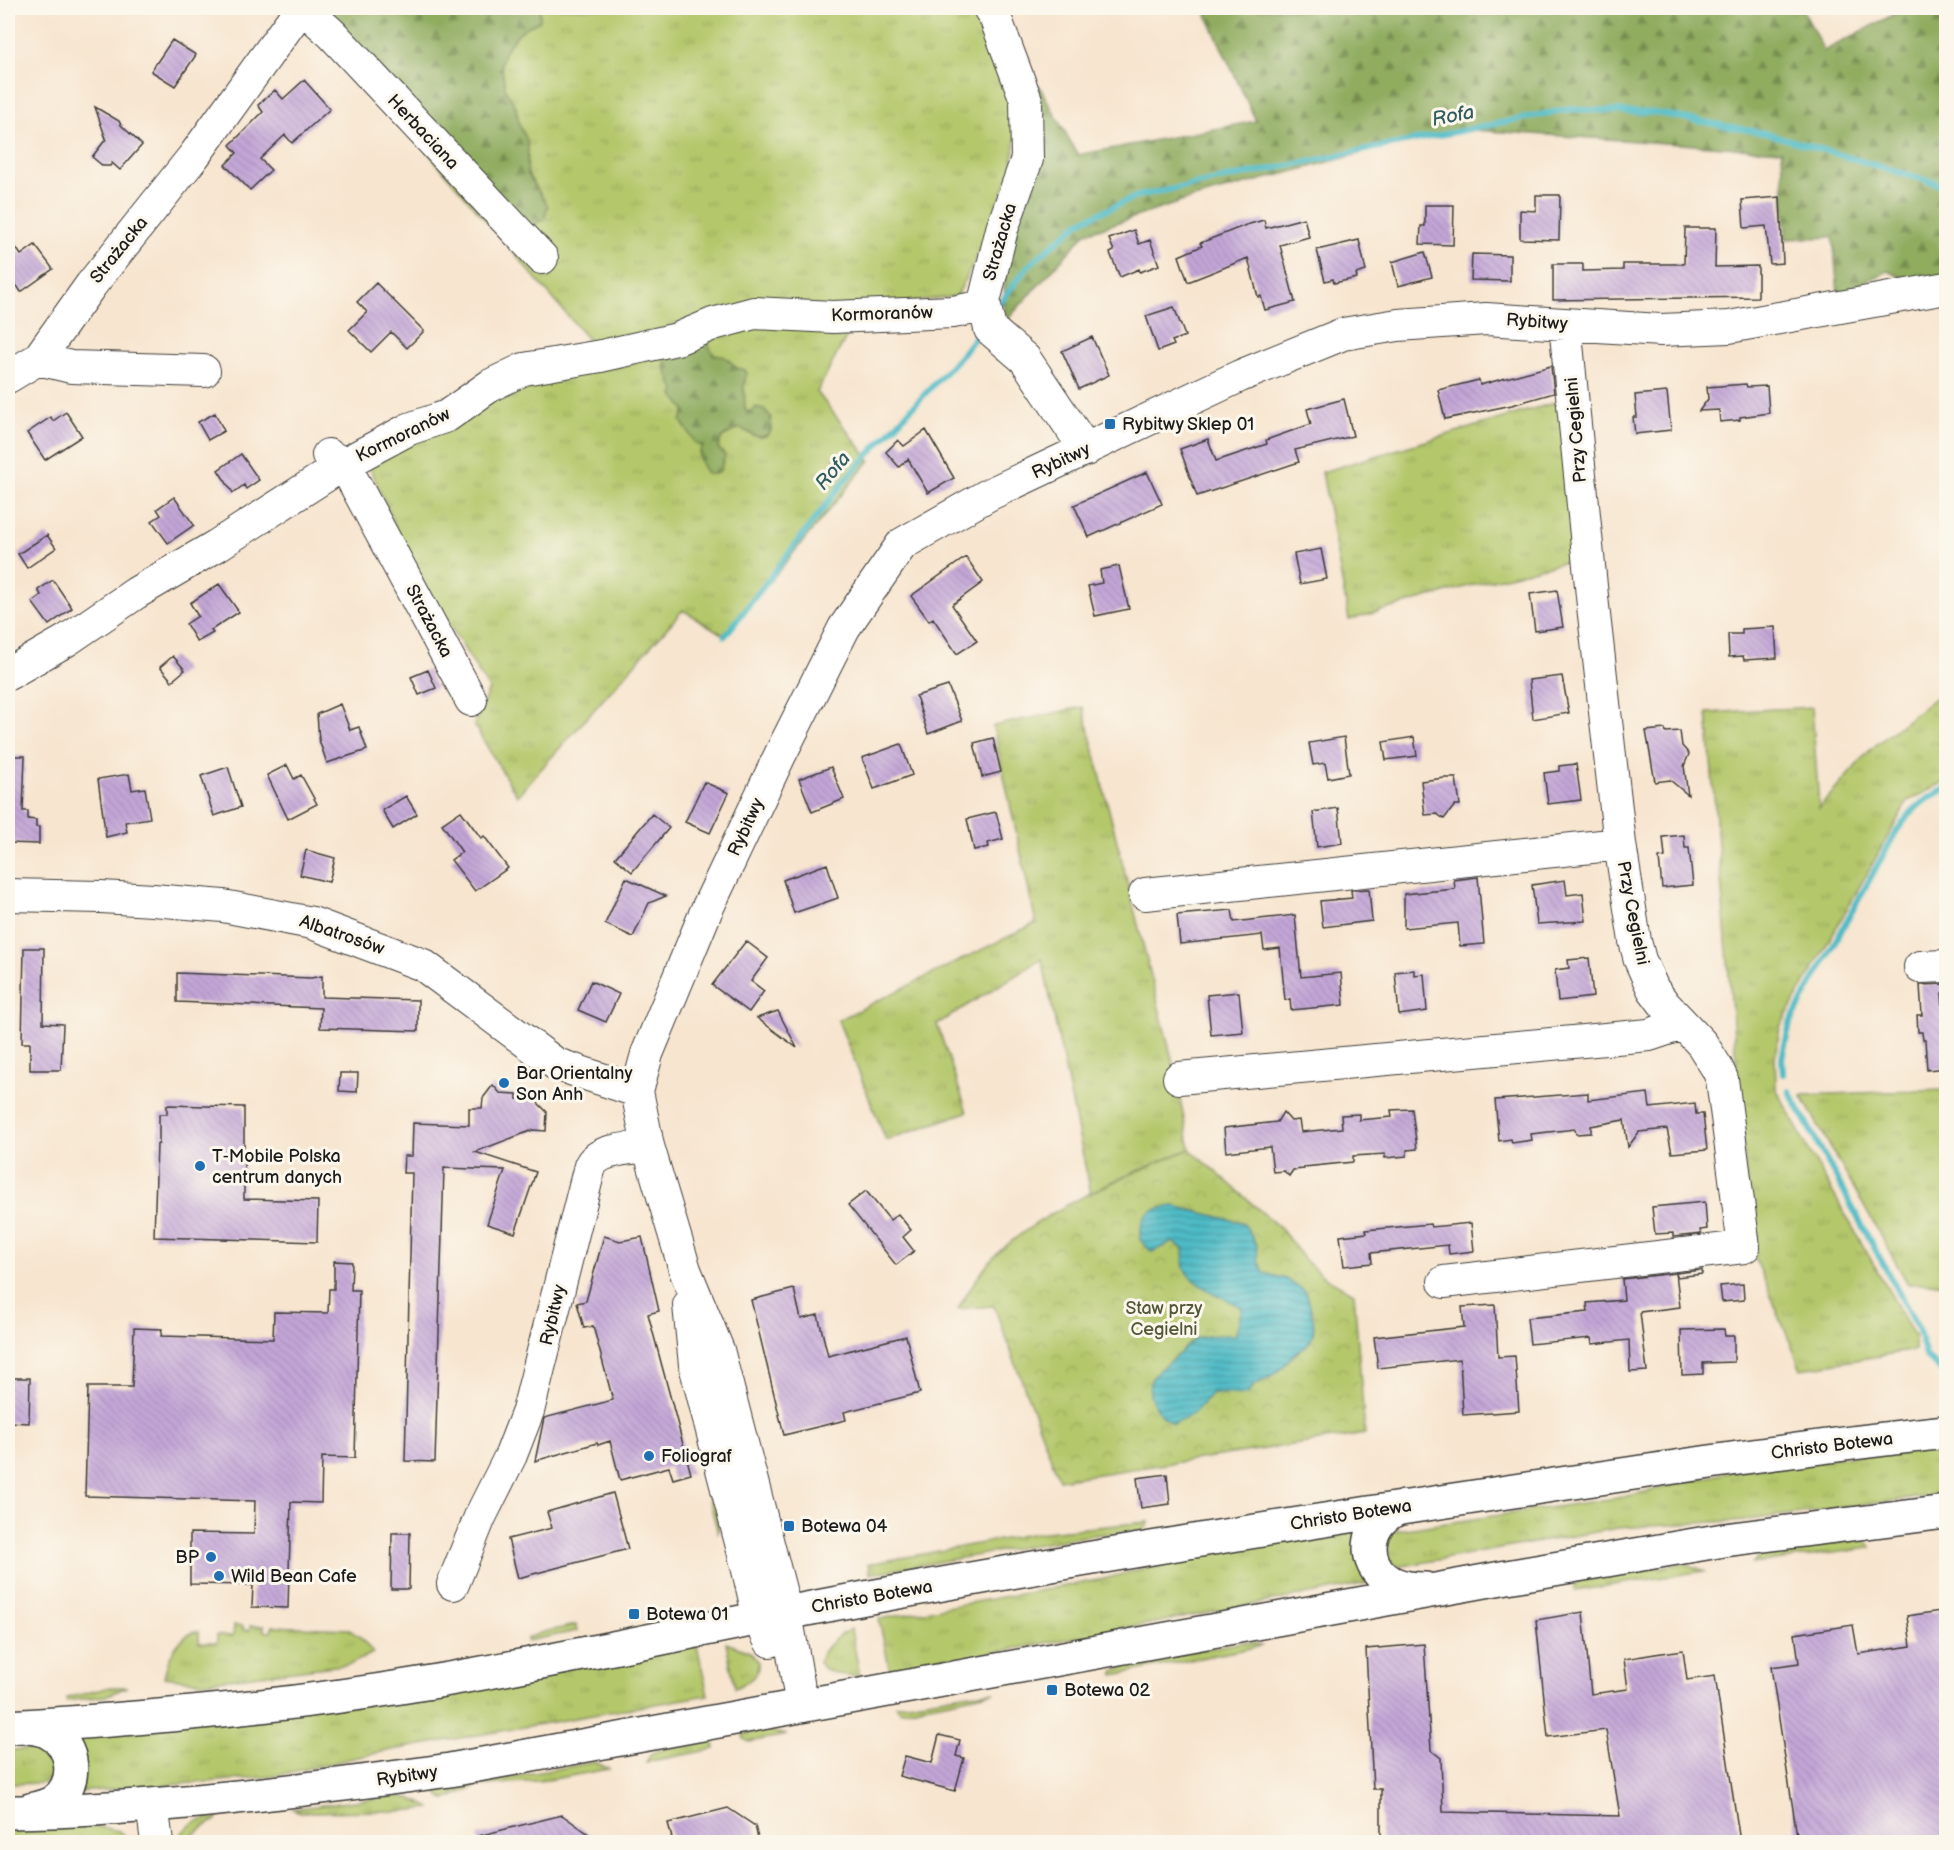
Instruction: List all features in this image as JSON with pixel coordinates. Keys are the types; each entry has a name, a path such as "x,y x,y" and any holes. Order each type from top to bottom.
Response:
{"main road":[{"name":"Christo Botewa","path":"772,1616 1229,1534 1834,1444 1947,1432"},
{"path":"1406,1507 1387,1514 1375,1527 1371,1546 1374,1564 1386,1579 1399,1586 1438,1589"},
{"path":"802,1706 1438,1589 1724,1540 1947,1512"},
{"path":"14,1726 115,1721 350,1695 483,1673 772,1616"},
{"name":"Rybitwy","path":"15,1812 152,1805 308,1790 450,1770 802,1706"},
{"path":"14,1726 43,1730 58,1738 69,1753 71,1771 66,1788 57,1800 43,1807 15,1812"}],"street":[{"name":"Herbaciana","path":"302,8 332,34 542,258"},
{"name":"Strażacka","path":"38,358 91,285 194,156 302,8"},
{"name":"Strażacka","path":"989,8 1026,99 1027,159 1002,229 984,302 990,328 1025,359 1086,450"},
{"name":"Rybitwy","path":"802,1706 772,1616 747,1566 695,1365 685,1270 648,1146 637,1091 647,1054 707,909 781,753 844,628 902,544 988,495 1240,376 1343,334 1398,325 1486,319 1661,330 1729,327 1947,288"},
{"name":"Kormoranów","path":"8,675 67,640 136,593 216,546 336,460 409,429 447,416 491,385 524,369 601,356 677,339 712,324 754,313 833,316 953,312 985,306"},
{"name":"Przy Cegielni","path":"1444,1282 1744,1247 1722,1079 1706,1050 1653,989 1640,960 1635,941 1620,844 1588,561 1565,324"},
{"path":"8,377 38,358 71,367 204,371"},
{"name":"Strażacka","path":"336,460 471,700"},
{"path":"1145,894 1620,844"},
{"name":"Albatrosów","path":"8,895 101,897 223,906 312,923 423,965 556,1064 637,1091"},
{"path":"1179,1078 1649,1035 1682,1024"},
{"name":"Rybitwy","path":"453,1584 480,1517 511,1455 528,1411 590,1166 593,1160 606,1153 648,1146"},
{"path":"152,1805 157,1842"}],"green space":[{"path":"315,8 975,8 1018,122 1012,168 980,250 957,296 592,344 308,13"},
{"path":"323,8 540,8 540,21 525,28 517,35 504,52 501,64 506,91 516,107 519,124 526,138 527,173 548,206 544,219 530,227"},
{"path":"1203,8 1802,8 1824,51 1906,8 1946,8 1946,276 1909,281 1888,271 1838,294 1833,237 1786,239 1782,151 1473,130 1377,149 1190,199 1086,233 1005,322 1004,267 1014,233 1046,152 1038,84 1078,155 1256,121"},
{"path":"853,324 817,392 870,460 725,636 683,610 517,796 474,725 489,689 411,563 369,466 493,391 726,327"},
{"path":"709,339 709,346 713,354 725,357 737,368 747,373 744,383 745,410 751,412 756,407 764,409 771,417 771,431 763,437 740,428 722,437 718,448 725,455 720,471 715,474 708,474 703,467 699,453 703,446 696,444 681,421 685,410 673,395 675,390 664,366 666,364 663,350"},
{"path":"1567,399 1581,558 1472,585 1349,620 1322,472"},
{"path":"1946,689 1946,781 1908,801 1780,1027 1775,1057 1776,1088 1915,1337 1915,1350 1801,1369 1752,1250 1707,713 1812,707 1819,808 1871,749"},
{"path":"1083,707 1173,1063 1190,1149 1107,1184 1091,1194 1042,959 937,1024 967,1112 886,1140 838,1020 1036,923 993,726"},
{"path":"1946,1090 1946,1283 1908,1284 1801,1095"},
{"name":"Staw przy Cegielni","path":"1190,1149 1281,1229 1306,1261 1324,1277 1354,1293 1365,1434 1059,1480 994,1306 958,1309 989,1262 1023,1233 1092,1192"},
{"path":"1946,1444 1946,1494 1747,1520 1618,1528 1403,1566 1394,1566 1382,1546 1393,1532 1399,1530 1623,1497 1734,1471"},
{"path":"704,1467 711,1471 720,1520 718,1533 701,1468"},
{"path":"1149,1522 1144,1530 1092,1535 870,1574 868,1564 1036,1533"},
{"path":"1359,1526 1369,1583 890,1672 879,1619 1104,1579 1219,1548"},
{"path":"1863,1539 1871,1548 1752,1564 1766,1552"},
{"path":"1685,1563 1704,1571 1575,1591 1574,1588 1579,1580"},
{"path":"234,1625 243,1626 243,1630 250,1630 250,1626 264,1626 264,1631 271,1631 272,1626 348,1629 360,1637 373,1653 351,1664 203,1682 164,1677 171,1655 185,1637 199,1631 199,1643 217,1643 217,1635 233,1636"},
{"path":"576,1625 577,1631 527,1641 527,1638 544,1632"},
{"path":"851,1629 860,1676 843,1675 826,1670 819,1662 824,1652 832,1642"},
{"path":"696,1641 708,1695 381,1752 270,1777 78,1792 75,1735"},
{"path":"1243,1642 1261,1646 1114,1675 1114,1671 1139,1661"},
{"path":"726,1643 750,1652 758,1662 755,1676 735,1688"},
{"path":"111,1687 127,1687 106,1696 66,1701 66,1698"},
{"path":"995,1692 900,1711 896,1705 964,1694"},
{"path":"766,1730 787,1735 749,1742 744,1739 743,1734"},
{"path":"713,1739 715,1749 646,1762 652,1753 659,1750"},
{"path":"44,1749 58,1760 52,1779 43,1783 8,1784 8,1750"},
{"path":"595,1762 609,1769 548,1780 476,1786 445,1800 435,1791"},
{"path":"394,1796 410,1798 430,1808 402,1811 299,1812 293,1809"},
{"path":"217,1817 189,1837 176,1841 193,1823"},
{"path":"96,1826 119,1831 133,1842 8,1842 8,1830"}],"water":[{"path":"1174,1206 1244,1223 1257,1246 1258,1260 1264,1273 1286,1279 1306,1292 1314,1327 1307,1346 1294,1354 1275,1374 1256,1385 1247,1395 1212,1393 1193,1414 1173,1424 1161,1415 1152,1402 1151,1380 1159,1370 1193,1341 1208,1336 1236,1335 1242,1307 1209,1291 1187,1273 1184,1267 1183,1248 1172,1242 1152,1252 1140,1240 1142,1224 1147,1214 1157,1209"}],"building":[{"path":"172,40 196,55 175,86 151,71"},
{"path":"304,80 330,109 292,143 285,135 260,159 271,170 250,190 225,165 237,153 230,145 263,112 258,105 275,90 283,99"},
{"path":"95,107 119,121 142,145 120,170 112,163 110,166 103,166 92,157 106,139"},
{"path":"1536,195 1560,195 1559,240 1520,239 1520,210 1536,211"},
{"path":"1780,197 1783,263 1770,264 1766,226 1744,228 1742,200"},
{"path":"1425,205 1454,205 1453,245 1420,244 1421,226 1425,226"},
{"path":"1304,218 1309,237 1280,245 1295,302 1265,310 1261,296 1258,297 1248,258 1188,282 1179,256 1202,246 1200,243 1264,220 1266,228"},
{"path":"1685,228 1716,228 1715,267 1758,266 1758,297 1553,300 1553,264 1583,264 1583,271 1623,270 1623,264 1684,264"},
{"path":"1134,230 1139,244 1150,240 1159,265 1140,272 1139,269 1120,277 1110,253 1114,251 1109,239"},
{"path":"8,236 21,255 35,245 53,269 21,292 8,272"},
{"path":"1359,240 1366,271 1356,274 1357,278 1334,283 1333,279 1325,281 1317,250"},
{"path":"1425,252 1432,277 1398,286 1392,262"},
{"path":"1472,254 1510,255 1510,281 1471,280"},
{"path":"376,283 424,331 407,348 391,332 371,352 349,330 367,312 357,302"},
{"path":"1174,307 1185,336 1172,341 1174,345 1158,351 1146,316"},
{"path":"1092,337 1109,375 1079,389 1062,351"},
{"path":"1551,366 1554,393 1512,405 1445,419 1438,390 1479,380 1480,385"},
{"path":"1746,384 1747,387 1767,386 1769,413 1720,422 1719,410 1699,411 1708,399 1707,387"},
{"path":"1667,392 1671,430 1635,434 1633,417 1637,417 1635,395"},
{"path":"1344,399 1353,436 1295,450 1299,462 1197,496 1180,449 1208,439 1216,461 1267,444 1266,440 1311,424 1307,409"},
{"path":"66,412 82,436 45,460 27,433 51,417 53,421"},
{"path":"215,413 224,431 208,440 198,422"},
{"path":"926,430 954,478 928,493 908,459 899,467 886,452 898,440 904,446"},
{"path":"241,454 259,480 246,489 244,485 233,493 218,470"},
{"path":"1147,472 1162,504 1089,537 1074,505"},
{"path":"174,497 194,525 168,543 152,521 161,515 157,509"},
{"path":"47,535 56,548 27,568 18,554"},
{"path":"1321,549 1327,579 1300,584 1294,554"},
{"path":"966,557 983,582 952,605 977,641 957,654 933,618 929,621 911,596"},
{"path":"1119,566 1129,609 1095,616 1088,586 1102,583 1100,570"},
{"path":"53,580 72,608 49,625 32,602 41,595 38,590"},
{"path":"219,584 239,612 211,630 213,633 197,642 186,624 198,616 190,603"},
{"path":"1557,590 1563,627 1535,631 1530,594"},
{"path":"1775,627 1777,658 1744,660 1743,656 1729,657 1728,634 1742,634 1742,629"},
{"path":"173,656 185,670 172,681 160,667"},
{"path":"428,670 436,688 419,695 411,677"},
{"path":"1562,676 1569,713 1533,719 1529,680"},
{"path":"948,686 962,721 928,734 916,696"},
{"path":"340,704 350,730 359,727 367,750 327,763 319,740 317,714"},
{"path":"1665,729 1666,732 1680,731 1682,746 1689,754 1684,766 1688,795 1670,780 1655,782 1646,731"},
{"path":"1344,737 1349,774 1328,778 1325,763 1313,765 1309,743"},
{"path":"1414,737 1417,756 1386,760 1383,742"},
{"path":"993,738 1001,772 982,777 974,743"},
{"path":"901,744 912,775 874,789 862,758"},
{"path":"8,756 25,756 23,811 28,811 28,819 36,820 36,827 39,827 39,844 8,843"},
{"path":"1576,764 1581,800 1548,804 1544,773 1559,771 1559,766"},
{"path":"287,765 294,779 301,775 317,804 288,819 267,775"},
{"path":"228,767 241,807 214,816 201,776"},
{"path":"831,767 844,799 812,812 799,779"},
{"path":"129,774 132,790 145,788 150,818 125,822 127,832 106,837 98,779"},
{"path":"1456,778 1460,805 1455,805 1444,819 1437,814 1425,815 1421,781"},
{"path":"704,782 729,793 710,833 685,822"},
{"path":"406,796 417,814 393,829 382,810"},
{"path":"1338,808 1342,843 1317,847 1313,812"},
{"path":"461,811 481,838 484,836 508,868 475,891 451,860 462,852 442,824"},
{"path":"996,812 1003,839 988,843 989,847 974,850 967,819"},
{"path":"652,814 669,828 632,872 615,858"},
{"path":"1684,835 1685,848 1689,848 1693,885 1662,888 1659,858 1665,857 1663,837"},
{"path":"306,850 335,858 329,882 300,875"},
{"path":"827,864 838,898 794,913 783,880"},
{"path":"1478,877 1484,944 1460,946 1458,923 1404,928 1404,894 1455,889 1454,880"},
{"path":"626,878 666,896 649,903 633,937 605,924"},
{"path":"1565,880 1567,895 1583,893 1586,921 1537,924 1532,885"},
{"path":"1369,889 1372,921 1323,927 1320,901 1352,898 1351,890"},
{"path":"1232,910 1234,922 1295,915 1301,977 1341,973 1344,1005 1291,1010 1290,999 1285,1000 1280,948 1264,950 1262,935 1180,944 1177,915"},
{"path":"746,941 768,958 751,981 764,991 749,1012 712,985"},
{"path":"24,948 44,948 43,1023 63,1024 61,1070 30,1070 30,1043 22,1043"},
{"path":"1589,958 1593,997 1558,1001 1555,970 1569,968 1568,960"},
{"path":"1414,970 1414,975 1424,974 1427,1011 1399,1015 1395,972"},
{"path":"177,973 311,978 322,976 322,997 418,1000 418,1031 320,1028 321,1008 177,1002"},
{"path":"591,981 619,994 606,1022 578,1010"},
{"path":"1945,984 1945,993 1942,993 1947,1068 1927,1070 1925,1040 1923,1040 1922,1032 1918,1032 1917,1015 1922,1015 1920,985"},
{"path":"1239,992 1243,1032 1211,1035 1207,995"},
{"path":"778,1011 797,1048 757,1018"},
{"path":"340,1073 358,1073 357,1092 339,1091"},
{"path":"493,1085 500,1093 517,1094 517,1099 535,1100 547,1112 546,1131 533,1130 475,1152 536,1172 515,1233 487,1224 505,1170 444,1168 435,1462 405,1461 412,1173 403,1173 404,1156 412,1156 413,1123 469,1125 469,1108 482,1108 483,1098"},
{"path":"1588,1093 1588,1100 1648,1093 1650,1108 1695,1103 1696,1114 1703,1114 1707,1150 1672,1153 1667,1129 1639,1132 1628,1147 1624,1120 1591,1126 1591,1133 1576,1134 1575,1129 1531,1134 1532,1140 1512,1143 1511,1139 1499,1141 1495,1100"},
{"name":"T‑Mobile Polska centrum danych","path":"167,1105 244,1107 244,1199 318,1201 317,1242 154,1237 159,1114 167,1114"},
{"path":"1412,1109 1417,1149 1407,1150 1407,1156 1385,1158 1385,1154 1353,1156 1353,1162 1304,1167 1304,1169 1293,1170 1289,1176 1284,1171 1273,1172 1270,1147 1226,1152 1224,1128 1277,1122 1283,1112 1291,1121 1299,1120 1301,1132 1342,1128 1341,1115 1359,1114 1359,1120 1392,1117 1391,1110"},
{"path":"866,1191 890,1220 898,1214 911,1230 903,1237 914,1251 896,1265 848,1205"},
{"path":"1705,1202 1707,1229 1700,1230 1701,1234 1673,1237 1673,1233 1655,1234 1652,1207"},
{"path":"1471,1223 1474,1251 1449,1254 1448,1245 1371,1253 1372,1263 1344,1266 1340,1236 1367,1233 1366,1230"},
{"path":"604,1236 620,1241 642,1237 659,1311 648,1314 691,1474 673,1479 669,1467 620,1480 610,1441 535,1461 544,1418 613,1400 593,1326 584,1328 577,1303 586,1301"},
{"path":"334,1261 352,1262 351,1290 359,1290 355,1458 322,1457 321,1503 291,1502 288,1608 252,1607 253,1585 190,1584 190,1533 254,1534 255,1501 85,1496 88,1387 132,1387 134,1328 162,1329 161,1336 273,1339 274,1312 328,1313 329,1289 334,1289"},
{"path":"1702,1270 1702,1274 1677,1277 1676,1273"},
{"path":"1676,1273 1680,1307 1640,1312 1647,1371 1630,1372 1629,1340 1592,1344 1591,1338 1530,1344 1527,1318 1588,1312 1587,1303 1624,1300 1622,1279"},
{"path":"1743,1284 1744,1300 1722,1302 1720,1286"},
{"path":"794,1289 801,1319 818,1315 828,1356 906,1336 920,1393 844,1412 846,1420 784,1435 751,1300"},
{"path":"1495,1305 1498,1357 1515,1356 1519,1411 1463,1415 1460,1359 1378,1368 1374,1337 1464,1327 1462,1307"},
{"path":"1724,1329 1725,1336 1734,1336 1734,1362 1703,1363 1703,1374 1682,1375 1681,1330"},
{"path":"8,1378 30,1378 29,1423 8,1422"},
{"path":"1167,1474 1170,1504 1141,1508 1137,1478"},
{"path":"613,1493 628,1549 518,1578 508,1539 552,1528 547,1512"},
{"path":"392,1533 410,1533 409,1589 391,1589"},
{"path":"1947,1610 1947,1842 1798,1842 1771,1667 1799,1663 1795,1634 1853,1625 1858,1654 1911,1646 1907,1616"},
{"path":"1583,1612 1591,1694 1628,1689 1624,1659 1655,1654 1683,1650 1687,1680 1715,1676 1740,1842 1381,1842 1381,1789 1373,1789 1366,1649 1424,1644 1431,1750 1441,1758 1443,1812 1620,1816 1606,1730 1548,1737 1536,1620"},
{"path":"939,1735 960,1740 956,1756 964,1758 955,1791 899,1776 905,1756 932,1763"},
{"path":"728,1808 755,1826 759,1842 673,1842 668,1823"},
{"path":"562,1815 600,1842 479,1842 478,1836"}],"waterway":[{"name":"Rofa","path":"1000,303 1028,266 1081,221 1138,196 1569,109 1656,113 1769,134 1946,186"},
{"name":"Rofa","path":"725,636 845,480 976,336"},
{"path":"1783,1074 1782,1058 1790,1023 1896,832 1918,806 1946,789"},
{"path":"1789,1091 1918,1328 1926,1356 1946,1376"}],"place":[{"name":"Rybitwy Sklep 01","path":"1110,424"},
{"name":"Bar Orientalny Son Anh","path":"504,1083"},
{"name":"T‑Mobile Polska centrum danych","path":"200,1166"},
{"name":"Foliograf","path":"649,1456"},
{"name":"Botewa 04","path":"789,1526"},
{"name":"BP","path":"211,1557"},
{"name":"Wild Bean Cafe","path":"219,1576"},
{"name":"Botewa 01","path":"634,1614"},
{"name":"Botewa 02","path":"1052,1690"}]}
